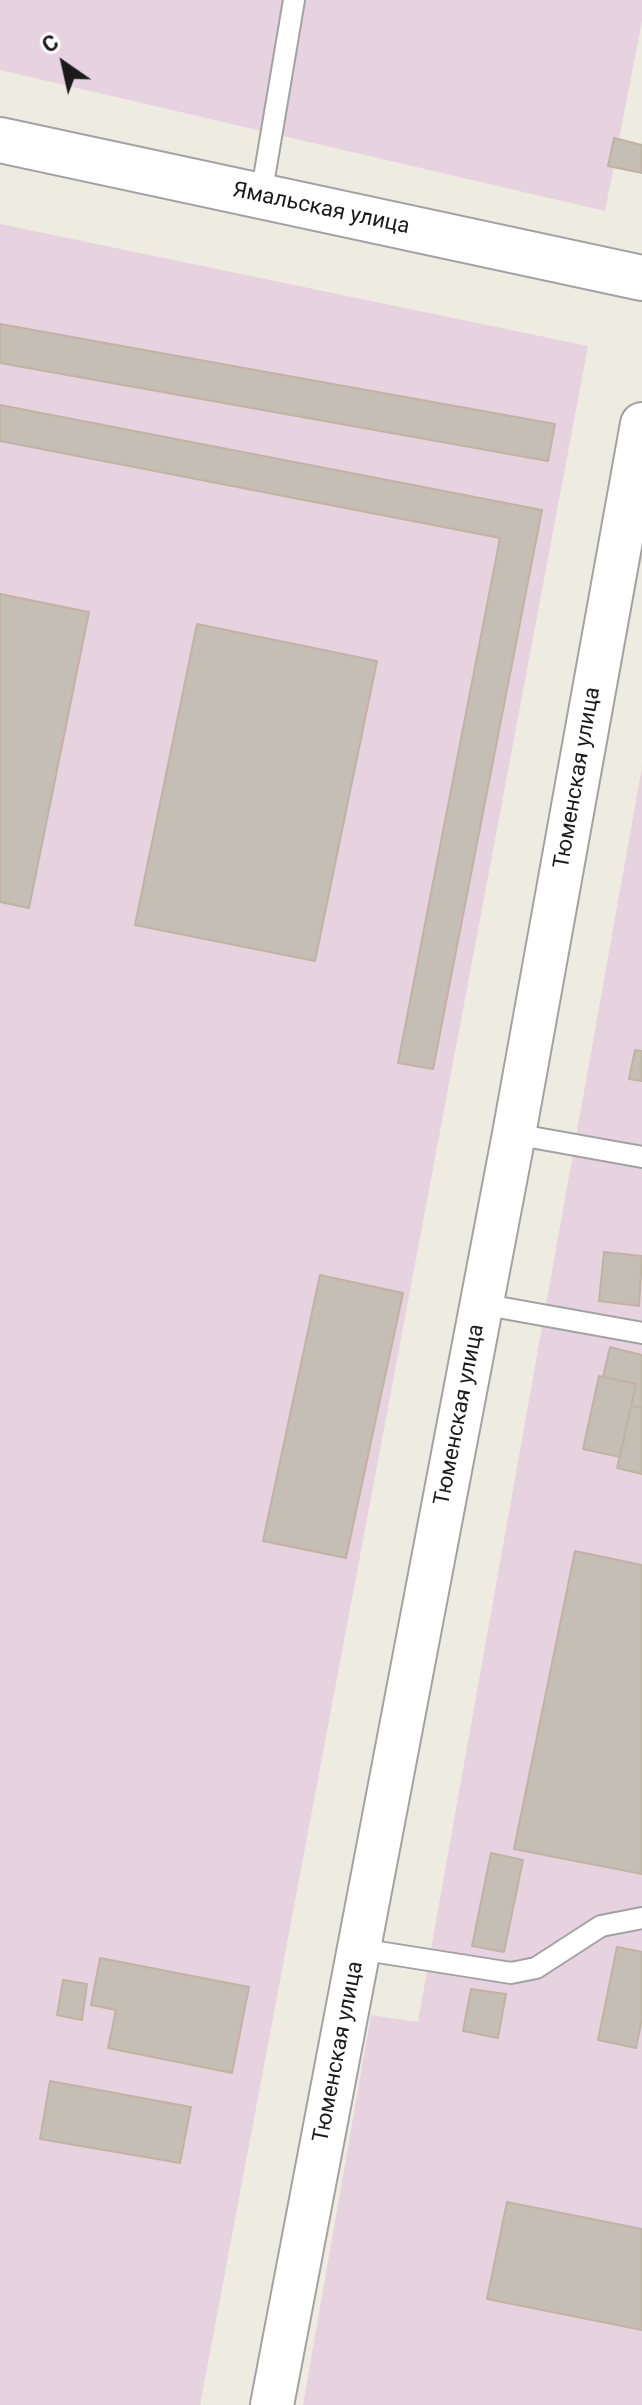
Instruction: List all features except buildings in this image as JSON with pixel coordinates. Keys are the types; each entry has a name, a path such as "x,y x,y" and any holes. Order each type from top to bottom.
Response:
{"street":[{"name":"Ямальская улица","path":"0,140 642,278"},
{"name":"Тюменская улица","path":"272,2405 514,1134 642,424"}],"lane":[{"path":"261,196 294,0"},
{"path":"514,1134 642,1157"},
{"path":"481,1304 642,1333"},
{"path":"359,1949 511,1973 536,1968 601,1926 642,1918"}],"shaded area":[{"path":"0,0 642,0 642,21 605,211 0,70"},
{"path":"0,224 588,346 200,2405 0,2405"},
{"path":"642,767 642,2405 303,2405 371,2015 418,2022"}]}
